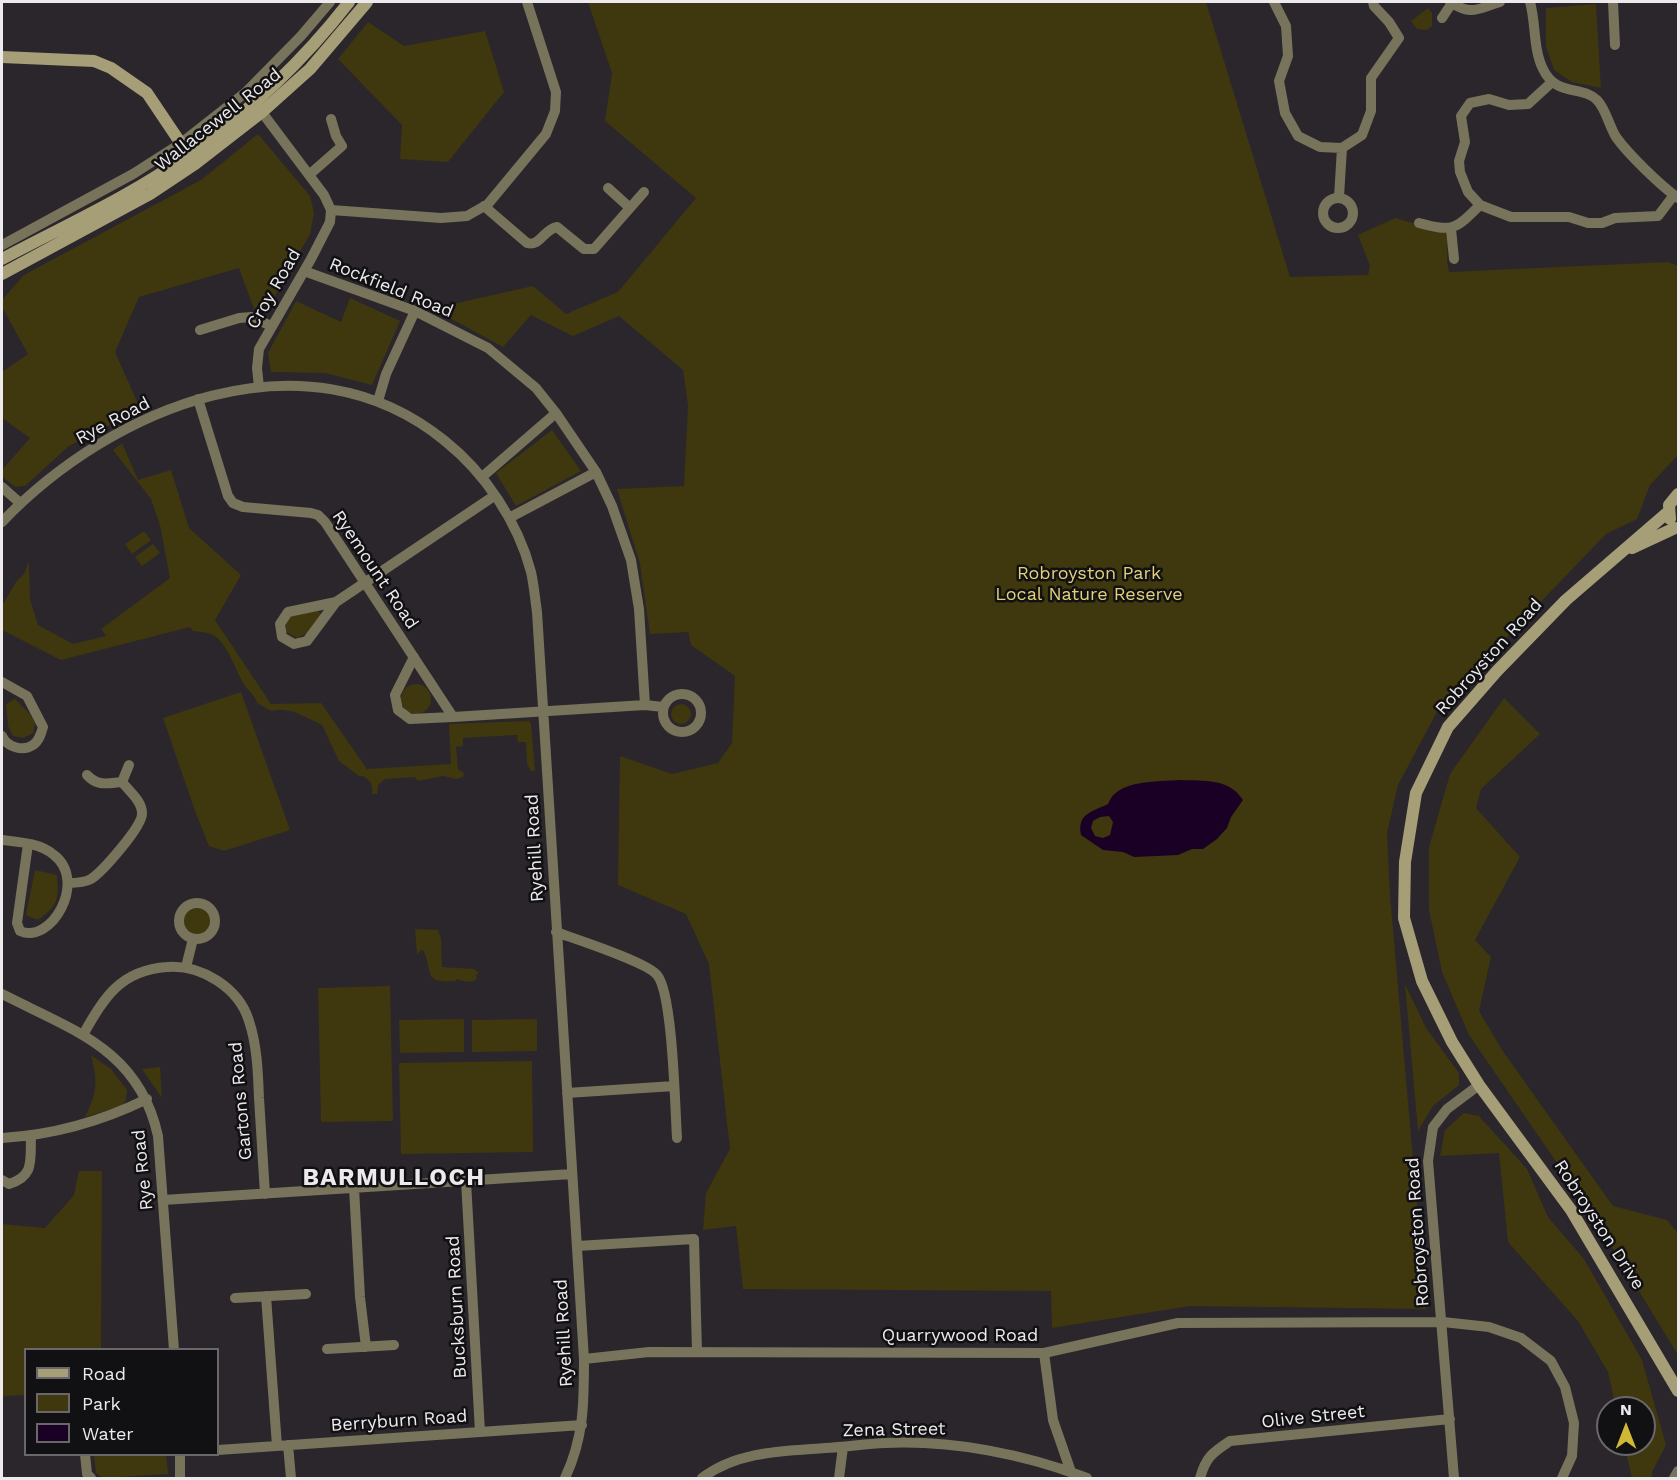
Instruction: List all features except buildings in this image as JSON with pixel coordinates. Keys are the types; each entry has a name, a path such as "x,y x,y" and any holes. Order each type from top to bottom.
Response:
{"main road":[{"name":"Wallacewell Road","path":"258,108 349,2"},
{"name":"Wallacewell Road","path":"2,269 143,184 191,160 310,69 367,2"},
{"path":"2,57 94,61 111,68 147,93 191,160"},
{"name":"Robroyston Road","path":"1615,557 1677,529 1670,522 1668,512 1669,505 1678,494"},
{"name":"Robroyston Road","path":"1479,1085 1452,1042 1422,981 1404,918 1405,862 1416,793 1448,727 1497,670 1566,600 1668,512"},
{"name":"Robroyston Drive","path":"1479,1085 1571,1210 1678,1391"}],"street":[{"name":"Wallacewell Road","path":"2,245 133,174 180,144 244,93 301,36 330,2"},
{"path":"258,108 324,195 331,210 441,218 467,216 484,206 546,134 555,111 556,92 527,2"},
{"path":"1274,2 1286,26 1288,56 1279,81 1285,113 1298,136 1320,147 1342,148 1362,135 1371,111 1371,78 1399,38 1373,2"},
{"path":"1442,18 1451,2 1460,8 1472,11 1500,2"},
{"path":"1530,2 1543,69 1552,82 1566,90 1597,100 1616,137 1676,197 1658,216 1615,218 1602,223 1587,223 1569,217 1511,217 1480,205 1468,192 1460,172 1459,161 1465,142 1461,116 1470,103 1489,99 1509,105 1528,104 1552,82"},
{"path":"1613,2 1616,45"},
{"path":"309,176 347,146 336,136 331,119"},
{"path":"1339,197 1342,148"},
{"path":"608,188 630,208"},
{"path":"484,206 527,243 537,243 552,228 557,227 584,249 589,250 594,249 644,192"},
{"path":"1419,223 1451,229 1464,221 1480,205"},
{"name":"Croy Road","path":"259,387 257,368 259,349 330,222 331,210"},
{"path":"1451,229 1454,259"},
{"name":"Rockfield Road","path":"304,271 415,311 488,348 536,388 556,413 596,472 612,506 631,560 639,609 645,705"},
{"path":"378,401 386,374 415,311"},
{"path":"200,330 238,318 252,317 271,326"},
{"name":"Ryehill Road","path":"259,387 285,385 319,387 354,393 410,416 460,453 482,477 509,518 523,548 531,573 537,612 584,1359 582,1425 572,1464 565,1479"},
{"name":"Rye Road","path":"2,522 20,503 59,471 104,441 146,420 198,399 219,393 259,387"},
{"name":"Ryemount Road","path":"198,399 228,496 233,503 243,507 318,515 325,522 453,717"},
{"path":"482,477 556,413"},
{"path":"509,518 596,472"},
{"path":"2,487 20,503"},
{"path":"336,602 288,612 280,624 282,637 294,644 307,641 336,602 494,496"},
{"name":"Ryemount Road","path":"414,657 394,695 398,710 410,719 543,711"},
{"path":"2,682 27,696 43,727 39,739 31,747 11,746 4,741 2,736"},
{"path":"543,711 645,705 663,707"},
{"path":"122,782 129,765"},
{"path":"87,775 93,781 101,784 122,782"},
{"path":"68,883 79,883 91,879 137,828 142,813 140,805 122,782"},
{"path":"2,840 28,844 38,846 56,855 62,862 68,883 63,908 36,932 26,934 20,931 17,923 28,844"},
{"path":"556,932 637,963 657,975 667,1000 677,1138"},
{"path":"186,967 193,939"},
{"name":"Gartons Road","path":"83,1035 98,1006 118,984 133,975 154,968 186,967 209,976 228,988 241,1003 249,1020 255,1047 265,1194"},
{"name":"Rye Road","path":"2,994 83,1035 106,1050 123,1065 147,1099 158,1136 174,1348"},
{"name":"Robroyston Road","path":"1454,1479 1443,1322 1428,1161 1433,1127 1447,1109 1479,1085"},
{"path":"567,1093 674,1086"},
{"path":"2,1138 31,1136 77,1127 122,1112 147,1099"},
{"path":"2,1180 9,1184 22,1180 30,1168 31,1136"},
{"path":"164,1200 572,1174"},
{"name":"Bucksburn Road","path":"466,1181 480,1432"},
{"path":"354,1188 360,1297 366,1347"},
{"path":"577,1246 694,1239 697,1352"},
{"path":"235,1298 306,1294"},
{"path":"266,1296 283,1445 291,1479"},
{"name":"Quarrywood Road","path":"584,1359 649,1352 1044,1353 1178,1323 1443,1322 1489,1327 1521,1338 1551,1361 1565,1387 1574,1423 1572,1456 1562,1479"},
{"path":"327,1349 394,1345"},
{"path":"1044,1353 1053,1420 1071,1472"},
{"name":"Olive Street","path":"1200,1479 1210,1455 1230,1442 1450,1419"},
{"name":"Berryburn Road","path":"219,1450 582,1425"},
{"name":"Zena Street","path":"702,1479 724,1465 741,1458 804,1449 885,1443 959,1446 1071,1472 1087,1479"},
{"path":"839,1479 843,1447"},
{"path":"85,1456 87,1474 91,1479"},
{"path":"180,1456 180,1479"},
{"path":"1674,1479 1678,1471"}],"green space":[{"name":"Robroyston Park Local Nature Reserve","path":"588,2 1206,2 1290,277 1368,275 1370,266 1358,235 1395,218 1448,233 1449,272 1668,262 1678,266 1678,455 1650,485 1637,519 1606,534 1439,708 1398,785 1387,833 1390,895 1426,1309 1190,1306 1052,1328 1051,1291 743,1289 736,1226 703,1230 706,1193 730,1149 709,964 686,914 618,885 620,756 672,774 718,763 732,743 735,676 691,645 688,632 650,634 640,564 617,489 684,486 688,405 683,370 619,316 573,336 531,315 503,347 446,316 448,305 533,286 566,314 618,292 696,198 605,121 612,73"},
{"path":"1596,4 1601,88 1572,82 1554,70 1546,46 1546,8"},
{"path":"1428,8 1432,13 1432,26 1427,30 1417,29 1411,21"},
{"path":"368,22 404,46 485,31 504,92 448,162 400,159 402,125 338,59"},
{"path":"258,134 310,196 314,213 310,234 266,312 254,309 239,268 139,297 115,352 139,406 134,409 133,413 69,446 25,486 15,487 2,476 2,470 30,438 2,418 2,372 28,354 2,307 2,300 24,275 201,180"},
{"path":"350,298 400,321 372,385 325,373 271,372 268,353 296,301 341,322"},
{"path":"552,430 581,471 516,506 496,473"},
{"path":"122,443 138,480 171,470 189,528 241,575 215,620 271,704 321,703 367,769 451,764 449,724 529,721 535,771 531,771 527,764 526,742 518,742 517,735 463,738 463,746 456,747 458,769 464,773 463,777 456,779 443,776 418,781 415,777 385,779 378,785 377,794 372,794 372,785 368,780 339,761 322,725 291,711 271,711 257,703 242,681 221,641 211,634 193,631 190,627 61,660 2,630 2,606 16,582 24,574 29,561 30,599 38,625 73,644 106,636 101,629 170,578 160,525 151,499 113,450"},
{"path":"144,531 151,540 132,554 125,544"},
{"path":"153,544 160,553 142,566 135,557"},
{"path":"317,610 321,614 311,631 297,638 286,632 286,621 290,616"},
{"path":"416,684 427,688 431,699 427,710 416,714 405,710 401,699 405,688"},
{"path":"241,692 290,830 224,851 209,846 163,718"},
{"path":"1504,698 1540,734 1481,789 1476,808 1520,857 1475,940 1491,957 1479,1011 1502,1050 1613,1206 1667,1220 1678,1233 1678,1355 1590,1211 1469,1035 1442,972 1429,910 1429,847 1450,774"},
{"path":"15,699 30,714 35,723 33,733 23,738 13,736 8,726 6,704"},
{"path":"681,704 688,707 691,714 688,721 681,724 674,721 671,714 674,707"},
{"path":"35,870 57,875 58,883 56,901 50,910 38,920 26,915"},
{"path":"197,907 207,911 211,921 207,931 197,935 187,931 183,921 187,911"},
{"path":"415,929 438,930 441,939 442,967 474,969 479,973 476,975 477,979 469,982 433,978 423,950 417,955"},
{"path":"1405,984 1426,1028 1459,1073 1459,1085 1433,1106 1418,1131"},
{"path":"390,986 393,1121 321,1122 318,988"},
{"path":"464,1019 464,1052 400,1053 399,1020"},
{"path":"537,1019 537,1051 472,1052 472,1020"},
{"path":"91,1055 111,1069 127,1090 126,1101 121,1106 85,1117 95,1087"},
{"path":"532,1061 533,1152 401,1154 399,1063"},
{"path":"160,1067 162,1098 142,1069"},
{"path":"1464,1113 1479,1116 1527,1169 1548,1217 1584,1259 1642,1360 1652,1396 1613,1396 1608,1372 1578,1321 1508,1242 1499,1153 1440,1156 1445,1130"},
{"path":"79,1171 102,1171 101,1348 24,1348 24,1395 2,1396 2,1224 45,1228 74,1195"},
{"path":"1656,1410 1666,1445 1652,1472 1652,1478 1632,1478 1627,1456 1656,1456"},
{"path":"94,1456 166,1456 168,1474 103,1478 96,1473"}],"water":[{"path":"1180,780 1223,784 1231,788 1243,800 1231,817 1227,828 1203,849 1192,849 1178,855 1134,857 1123,852 1103,850 1081,835 1080,828 1083,818 1108,804 1120,790 1139,783","holes":["1109,816 1113,822 1110,835 1103,838 1095,836 1091,828 1093,821"]}],"district":[{"name":"BARMULLOCH","path":"394,1178"}]}
